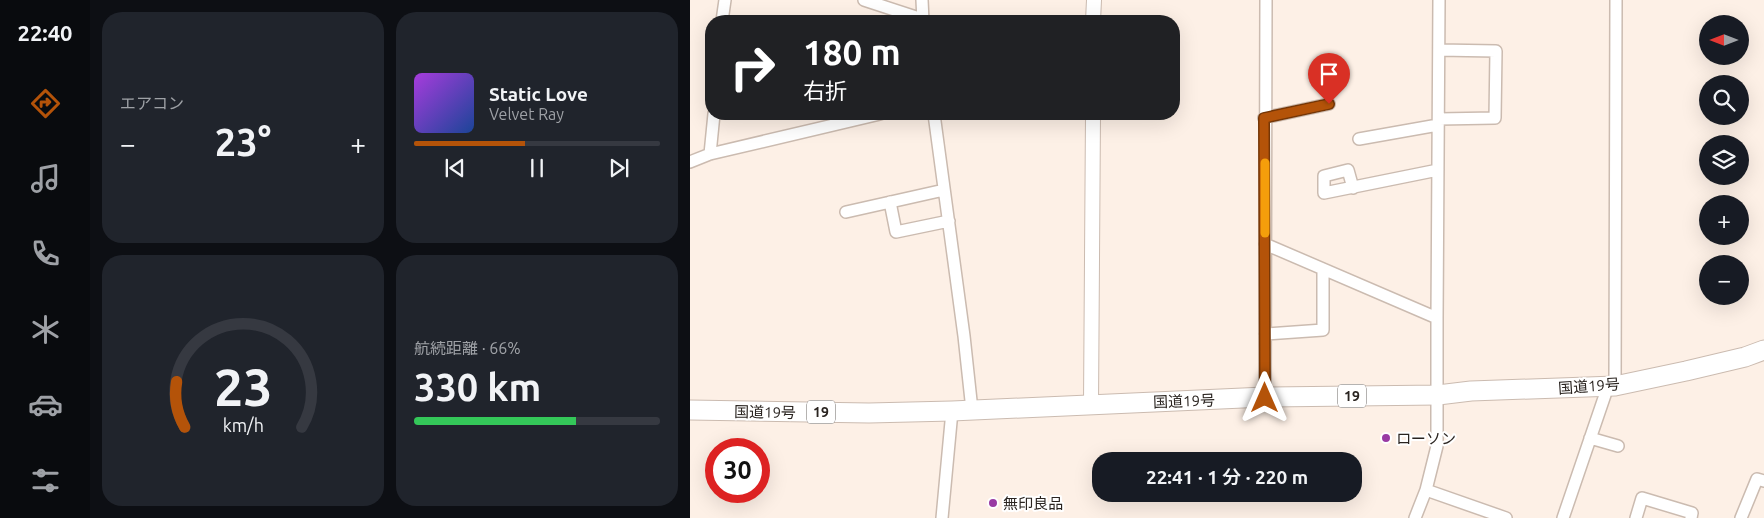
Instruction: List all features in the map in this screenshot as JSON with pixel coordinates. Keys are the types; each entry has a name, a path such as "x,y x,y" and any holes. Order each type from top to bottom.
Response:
{"highway":[{"name":"国道19号","path":"690,410 869,413 952,411 1091,404 1438,395 1471,391 1610,387 1703,367 1764,350"}],"street":[{"path":"723,15 725,0"},
{"path":"864,0 908,15"},
{"path":"922,0 923,15"},
{"path":"1093,15 1094,0"},
{"path":"1265,398 1264,118 1266,0"},
{"path":"1415,518 1426,490 1438,446 1439,0"},
{"path":"1563,518 1605,395 1610,387 1616,0"},
{"path":"1359,139 1439,122 1495,118 1496,50 1439,50"},
{"path":"1264,118 1329,104"},
{"path":"710,154 713,120"},
{"path":"690,162 710,154 854,120"},
{"path":"935,120 972,410"},
{"path":"1091,404 1093,120"},
{"path":"1353,188 1438,170"},
{"path":"846,212 944,190"},
{"path":"890,202 896,232 949,221"},
{"path":"1265,244 1437,318"},
{"path":"1265,334 1324,330 1323,269"},
{"path":"942,518 952,411"},
{"path":"1590,438 1618,446"},
{"path":"1741,518 1757,479 1764,481"},
{"path":"1426,490 1506,518"},
{"path":"1636,518 1642,498 1692,513 1690,518"}],"slow traffic":[{"path":"1265,163 1265,233"}],"place":[{"name":"ローソン","path":"1386,438"},
{"name":"無印良品","path":"993,503"}],"route":[{"path":"1265,398 1264,118 1329,104"}]}
